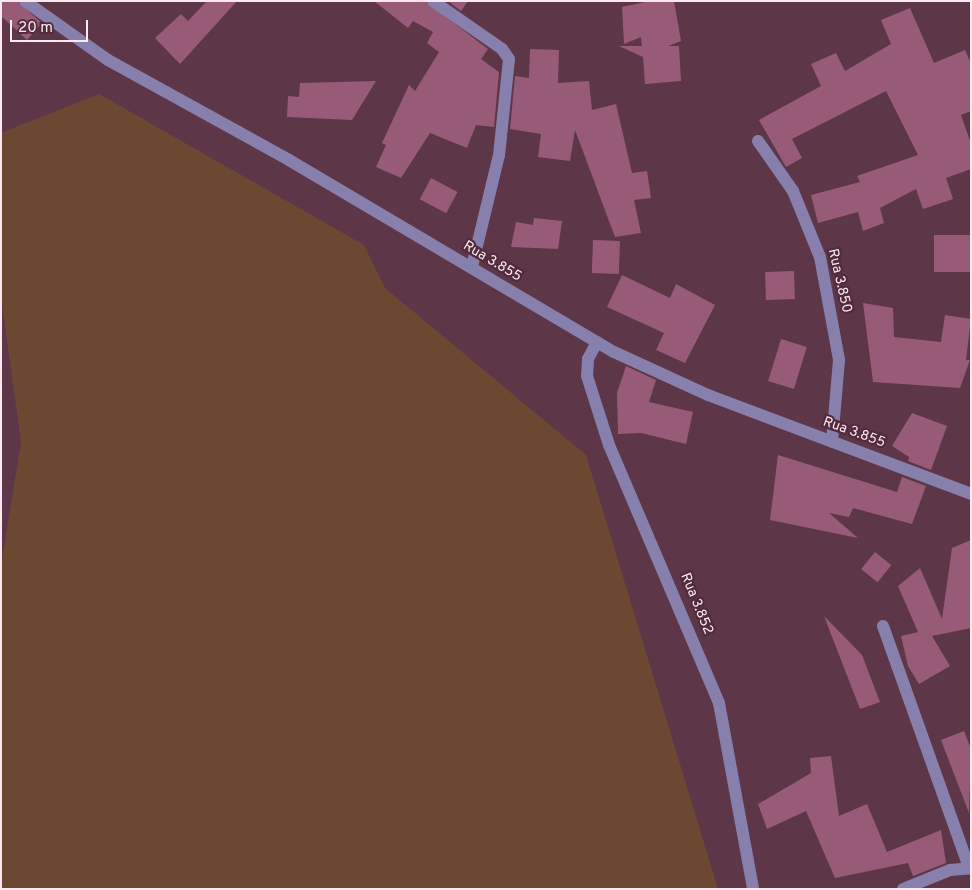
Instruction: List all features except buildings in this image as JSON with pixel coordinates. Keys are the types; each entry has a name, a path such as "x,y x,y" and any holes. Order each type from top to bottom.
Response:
{"street":[{"name":"Rua 3.855","path":"25,1 108,60 472,267 598,342 708,395 971,494"},
{"path":"433,1 502,49 509,59 501,146 472,267"},
{"name":"Rua 3.850","path":"758,141 793,191 820,257 839,360 832,442"},
{"name":"Rua 3.852","path":"598,342 588,359 587,376 609,445 719,703 753,889"},
{"path":"883,626 970,868 903,889"}],"shaded area":[{"path":"99,94 364,245 385,288 586,455 718,889 1,889 1,565 21,442 1,297 1,133"}]}
